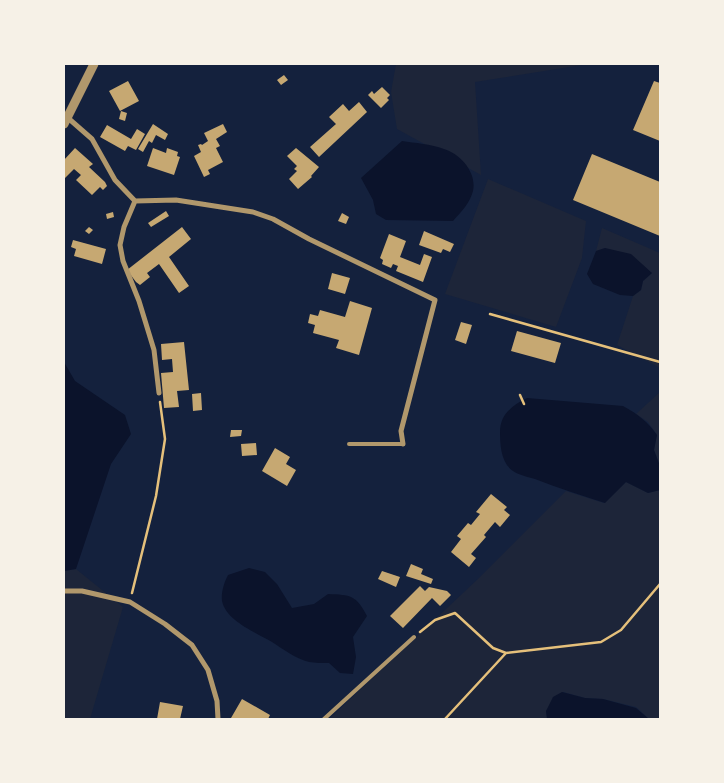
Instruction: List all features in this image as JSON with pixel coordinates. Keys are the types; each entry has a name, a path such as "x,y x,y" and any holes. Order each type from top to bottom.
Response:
{"street":[{"path":"94,64 66,121 92,139 115,180 135,201 176,200 253,212 273,219 309,239 435,300 401,431 403,444"},
{"path":"135,201 124,227 120,245 122,262 139,301 154,350 159,393"},
{"path":"64,591 82,591 130,602 165,624 192,645 208,670 217,701 218,719"}],"lane":[{"path":"349,444 403,444"},
{"path":"324,719 414,637"}],"path":[{"path":"490,314 660,362"},
{"path":"130,602 156,496 165,439 159,393"},
{"path":"520,395 524,404"},
{"path":"414,637 435,620 455,613 493,648 506,653 601,642 621,630 660,584"},
{"path":"445,719 506,653"}],"shaded area":[{"path":"396,64 588,64 475,82 481,175 397,129 391,92"},
{"path":"402,141 444,149 462,160 470,171 474,184 472,195 453,221 386,220 376,214 373,200 361,178"},
{"path":"488,179 586,221 582,258 556,327 445,294"},
{"path":"602,228 660,253 660,368 617,345 633,296 641,290 643,281 652,273 605,248 596,251"},
{"path":"605,248 631,254 652,273 643,281 641,290 633,296 620,295 593,284 587,274 596,251"},
{"path":"64,362 75,381 125,415 131,434 111,464 76,569 64,571"},
{"path":"660,392 660,466 654,450 657,435 648,422 636,414"},
{"path":"527,398 623,406 638,415 657,435 654,450 660,466 660,490 648,493 626,482 605,503 513,471 509,468 502,453 500,437 502,420 508,411"},
{"path":"626,482 648,493 660,490 660,719 649,719 636,707 563,692 546,711 547,719 329,719 479,578 566,491 604,503"},
{"path":"249,568 265,572 277,584 292,608 314,604 328,594 348,596 360,604 367,616 353,637 356,657 353,674 340,673 329,663 316,663 299,659 243,626 229,615 222,601 225,581 228,575"},
{"path":"76,569 123,607 90,719 64,719 64,571"},
{"path":"562,692 585,698 603,699 636,708 649,719 547,719 546,711 553,697"}],"building":[{"path":"284,75 288,80 281,85 277,80"},
{"path":"128,81 139,101 120,111 109,91"},
{"path":"654,81 660,83 660,141 633,130"},
{"path":"382,87 390,95 387,98 389,100 381,108 368,95 372,91 374,94"},
{"path":"359,102 367,112 319,157 310,147 336,124 329,117 343,104 349,111"},
{"path":"121,111 127,113 125,121 119,119"},
{"path":"153,124 168,134 165,140 156,135 152,143 149,141 143,152 138,149"},
{"path":"223,124 227,132 216,139 220,146 216,148 223,162 208,170 210,174 204,177 194,156 201,152 198,145 208,141 204,133"},
{"path":"107,125 131,139 137,129 145,134 136,150 128,146 125,151 100,137"},
{"path":"75,148 93,164 89,167 105,182 107,186 103,190 100,187 92,195 76,180 81,175 74,169 64,179 64,160"},
{"path":"153,148 166,153 167,148 178,152 177,156 180,157 174,175 147,166"},
{"path":"296,148 319,167 312,177 298,189 289,179 297,171 294,169 297,166 287,156"},
{"path":"592,154 660,182 660,236 573,200"},
{"path":"166,211 169,216 151,227 148,223"},
{"path":"113,212 114,217 107,219 106,214"},
{"path":"342,213 349,217 346,224 338,221"},
{"path":"89,227 93,230 89,234 85,231"},
{"path":"182,227 191,239 169,257 189,286 179,293 159,264 147,273 150,277 140,285 136,282 127,270"},
{"path":"424,231 454,244 450,252 443,249 441,253 419,245"},
{"path":"389,234 406,241 400,257 420,265 424,254 432,257 423,282 396,271 398,266 393,264 391,268 382,264 383,260 380,258"},
{"path":"73,240 106,249 102,264 74,256 76,249 71,247"},
{"path":"332,273 350,278 345,294 328,289"},
{"path":"350,301 372,308 359,355 336,348 339,340 313,333 315,325 308,323 310,314 318,316 320,310 345,317"},
{"path":"461,322 472,325 466,344 455,340"},
{"path":"517,331 561,343 555,363 511,351"},
{"path":"184,342 189,390 177,391 179,407 164,408 161,373 173,372 172,359 162,360 161,344"},
{"path":"201,393 202,410 193,411 192,394"},
{"path":"231,430 242,430 241,436 230,437"},
{"path":"256,443 257,455 242,456 241,444"},
{"path":"275,448 290,457 286,464 296,470 287,486 262,471"},
{"path":"491,494 507,507 504,510 510,515 500,527 495,522 484,535 486,537 471,554 476,558 469,567 451,552 461,539 457,536 468,523 471,525 480,514 476,512"},
{"path":"411,564 423,569 421,574 433,579 431,584 406,576"},
{"path":"382,571 400,577 396,587 378,579"},
{"path":"420,586 425,591 429,587 447,591 451,595 440,606 432,598 403,628 390,616"},
{"path":"242,699 270,715 268,719 231,718"},
{"path":"160,702 183,706 180,719 157,719"}]}
